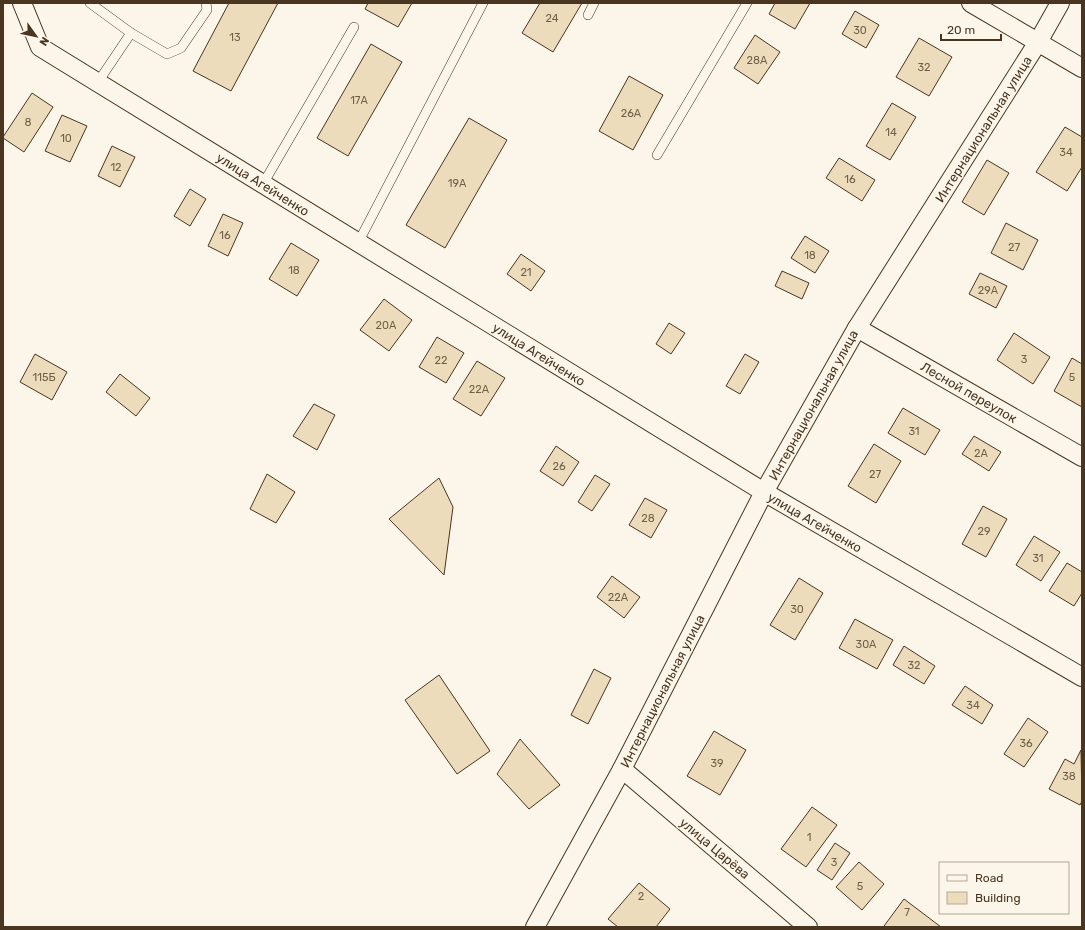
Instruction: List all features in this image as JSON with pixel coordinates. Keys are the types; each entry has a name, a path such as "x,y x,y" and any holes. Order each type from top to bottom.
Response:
{"street":[{"name":"улица Агейченко","path":"22,3 40,47 764,492 1082,677"},
{"path":"971,3 1082,68"},
{"name":"Интернациональная улица","path":"535,927 622,768 764,492 857,328 1038,42 1060,3"},
{"name":"Лесной переулок","path":"857,328 1082,457"},
{"name":"улица Царёва","path":"622,768 808,927"}],"lane":[{"path":"90,3 131,33 167,54 181,48 207,10 206,3"},
{"path":"358,243 483,3"},
{"path":"588,15 594,3"},
{"path":"657,155 747,3"},
{"path":"263,184 354,27"},
{"path":"98,82 131,33"}],"building":[{"path":"229,3 278,3 231,91 193,71"},
{"path":"368,3 412,3 398,27 365,9"},
{"path":"540,3 582,3 553,52 522,33"},
{"path":"775,3 810,3 795,29 769,14"},
{"path":"855,11 879,25 866,48 842,34"},
{"path":"755,35 780,52 758,84 734,68"},
{"path":"919,38 952,57 929,96 896,77"},
{"path":"371,44 402,62 348,156 317,138"},
{"path":"629,76 663,95 633,150 599,131"},
{"path":"32,93 53,107 24,152 3,137"},
{"path":"892,103 916,117 890,160 866,146"},
{"path":"62,115 87,126 70,162 45,151"},
{"path":"469,118 507,140 445,248 406,225"},
{"path":"1065,127 1082,137 1082,167 1067,191 1036,172"},
{"path":"112,146 135,157 120,187 98,176"},
{"path":"839,158 875,180 862,201 826,178"},
{"path":"987,160 1009,173 984,215 962,202"},
{"path":"190,189 206,199 190,226 174,216"},
{"path":"223,214 243,223 228,256 208,246"},
{"path":"1006,223 1038,240 1023,270 991,253"},
{"path":"805,236 829,251 815,273 791,258"},
{"path":"291,243 319,260 297,296 269,279"},
{"path":"521,254 545,271 531,291 507,274"},
{"path":"782,271 809,283 802,299 775,286"},
{"path":"980,273 1007,286 996,308 969,294"},
{"path":"384,299 412,320 389,351 360,330"},
{"path":"669,323 685,333 671,354 656,344"},
{"path":"1014,333 1050,357 1033,384 997,360"},
{"path":"437,337 464,353 446,383 419,367"},
{"path":"35,354 67,372 52,400 20,382"},
{"path":"745,354 759,362 740,394 726,386"},
{"path":"1072,358 1082,364 1082,407 1054,391"},
{"path":"477,361 505,378 481,416 453,399"},
{"path":"120,374 150,398 136,416 106,392"},
{"path":"314,404 335,415 317,450 293,436"},
{"path":"903,408 940,430 925,455 888,433"},
{"path":"974,436 1001,452 989,471 962,454"},
{"path":"874,444 901,461 876,503 848,486"},
{"path":"556,446 579,462 563,486 540,471"},
{"path":"267,474 295,492 276,523 250,509"},
{"path":"595,475 610,484 592,511 578,502"},
{"path":"439,478 453,507 444,575 389,519"},
{"path":"645,498 667,510 651,538 629,525"},
{"path":"983,506 1007,519 986,557 962,544"},
{"path":"1034,536 1060,552 1041,581 1016,565"},
{"path":"1067,563 1082,572 1082,593 1074,606 1049,591"},
{"path":"612,576 640,597 624,618 597,597"},
{"path":"799,578 823,593 795,640 770,625"},
{"path":"855,619 893,640 877,669 839,648"},
{"path":"904,646 935,666 924,684 893,665"},
{"path":"594,669 611,678 588,724 571,715"},
{"path":"439,675 490,751 457,774 405,700"},
{"path":"965,686 993,705 982,724 952,705"},
{"path":"1028,718 1048,732 1024,767 1004,754"},
{"path":"714,731 746,750 720,795 687,776"},
{"path":"520,739 560,785 529,809 497,774"},
{"path":"1081,750 1082,801 1080,805 1049,789 1065,759 1074,764"},
{"path":"812,807 837,825 806,867 781,849"},
{"path":"835,843 850,853 832,880 817,870"},
{"path":"859,862 884,884 862,910 836,887"},
{"path":"639,883 670,909 656,927 618,927 608,919"},
{"path":"904,899 941,927 885,927 884,926"}]}
